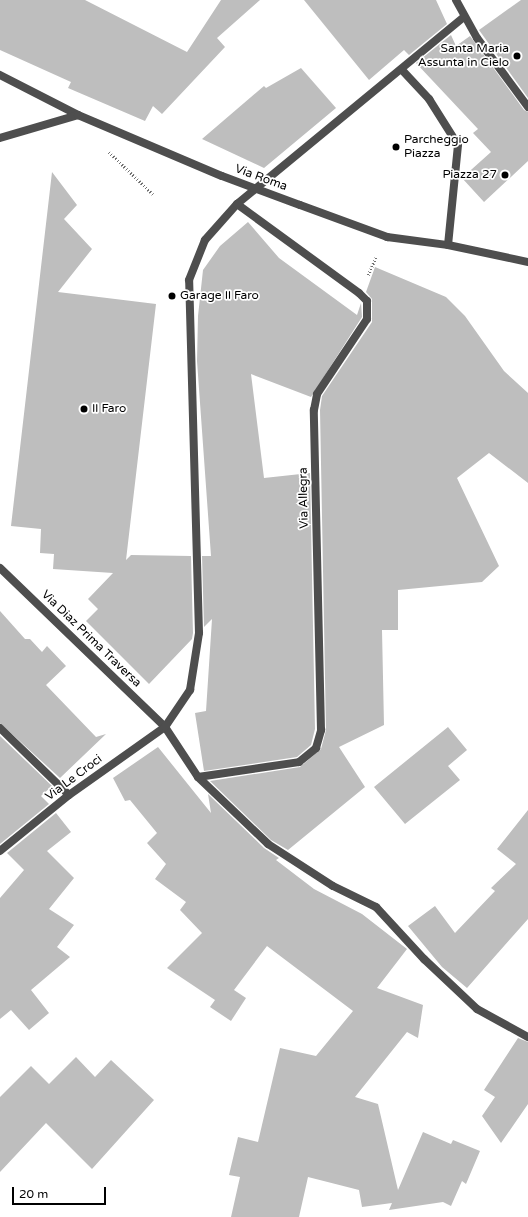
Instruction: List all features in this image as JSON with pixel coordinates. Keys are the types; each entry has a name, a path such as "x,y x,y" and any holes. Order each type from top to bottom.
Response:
{"street":[{"path":"456,0 464,17 528,107"},
{"path":"165,727 190,690 199,633 189,280 205,240 237,204 402,70 464,17"},
{"path":"402,70 429,99 458,145 448,245"},
{"name":"Via Roma","path":"0,75 78,115 222,176 387,237 448,245 528,262"},
{"path":"0,138 78,115"},
{"name":"Via Allegra","path":"198,777 299,762 316,748 321,730 314,410 317,394 367,319 367,301 359,293 237,204"},
{"name":"Via Diaz Prima Traversa","path":"0,568 165,727 198,777 268,844 333,886 376,907 424,959 478,1009 528,1037"},
{"name":"Via Le Croci","path":"0,852 69,795 165,727"},
{"path":"0,728 69,795"}],"path":[{"path":"106,149 153,194"}],"building":[{"path":"0,0 85,0 187,52 221,0 260,0 217,38 225,47 162,114 153,106 145,121 68,88 71,82 0,50"},
{"path":"304,0 436,0 447,24 409,55 404,50 369,80"},
{"name":"Santa Maria Assunta in Cielo","path":"521,0 528,0 528,98 479,30"},
{"path":"451,35 456,46 470,36 524,110 528,112 528,161 484,202 462,178 491,152 473,133 478,129 416,63"},
{"path":"301,68 336,108 264,168 202,139 264,86 266,88"},
{"name":"Il Faro","path":"52,172 77,205 64,219 92,249 58,292 156,304 126,560 131,555 191,556 193,633 192,639 149,684 86,621 98,609 88,599 113,573 53,569 54,554 40,553 41,529 11,526"},
{"path":"248,222 279,258 357,315 361,303 362,317 311,397 251,374 264,478 310,473 315,729 311,745 297,757 204,771 195,713 206,711 212,619 204,627 202,556 211,556 197,361 198,316 203,270 220,246"},
{"path":"375,267 446,297 465,316 504,371 528,393 528,483 489,453 457,478 499,566 482,582 398,590 398,630 382,630 384,725 339,747 365,787 288,850 271,840 210,781 300,767 321,749 326,730 320,410 322,396 372,322 372,299 366,292"},
{"path":"0,611 25,639 30,639 42,652 47,646 66,666 46,685 96,737 106,734 60,778 0,723"},
{"path":"448,727 467,750 448,766 460,780 405,824 374,787"},
{"path":"0,736 52,786 41,796 49,804 0,844"},
{"path":"158,747 211,813 208,794 264,848 279,858 276,860 314,889 362,914 407,949 377,988 423,1005 418,1038 407,1032 355,1097 378,1104 398,1190 423,1132 451,1144 453,1140 480,1151 466,1184 462,1181 451,1206 443,1202 389,1210 392,1203 362,1207 359,1190 308,1177 299,1217 231,1217 240,1177 229,1175 238,1137 258,1142 280,1048 316,1056 353,1011 267,946 234,990 246,998 231,1021 210,1007 215,1000 167,968 202,933 180,910 186,902 155,879 166,864 147,843 157,833 130,800 125,801 113,778"},
{"path":"528,810 528,919 467,988 442,967 408,926 435,906 455,933 495,891 491,888 516,864 497,849"},
{"path":"56,813 71,832 47,851 74,878 49,909 74,925 57,947 70,957 31,990 49,1013 29,1030 11,1010 0,1019 0,898 24,870 7,853"},
{"path":"518,1038 528,1042 528,1104 501,1143 482,1116 495,1097 484,1090"},
{"path":"76,1057 95,1077 111,1060 154,1100 92,1169 46,1123 0,1172 0,1097 31,1066 49,1084"}],"place":[{"name":"Santa Maria Assunta in Cielo","path":"517,56"},
{"name":"Parcheggio Piazza","path":"396,147"},
{"name":"Piazza 27","path":"505,175"},
{"name":"Garage Il Faro","path":"172,296"},
{"name":"Il Faro","path":"84,409"}]}
